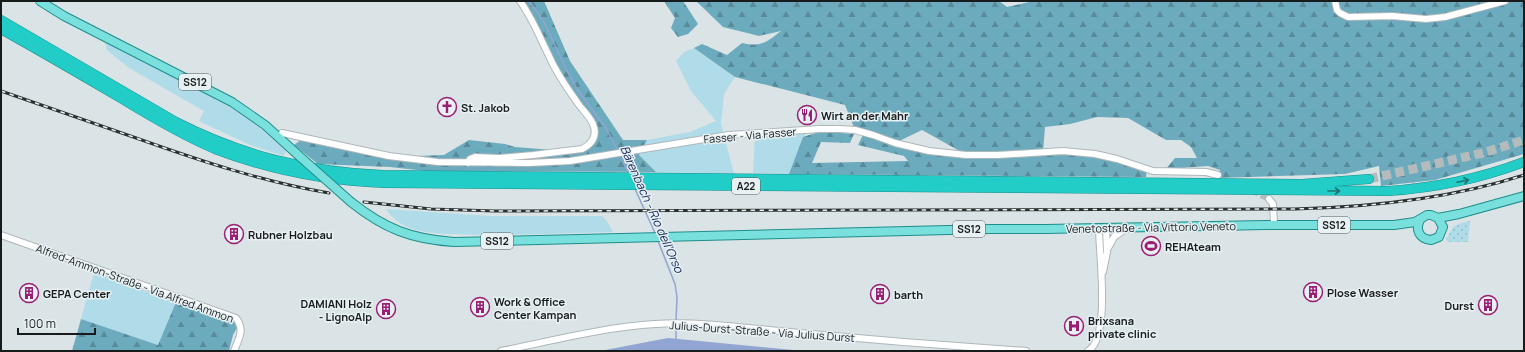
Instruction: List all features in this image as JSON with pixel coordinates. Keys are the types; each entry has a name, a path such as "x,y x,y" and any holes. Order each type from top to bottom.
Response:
{"highway":[{"name":"A22","path":"1,20 194,131 257,156 291,165 330,172 383,176 1286,184 1326,183 1369,179"},
{"name":"A22","path":"1,28 172,128 215,148 275,168 306,175 350,181 392,183 1388,191 1432,187 1471,179 1524,162"}],"main road":[{"name":"SS12","path":"40,1 64,16 232,102 279,137"},
{"name":"Venetostraße - Via Vittorio Veneto","path":"279,137 351,202 368,215 392,229 410,235 438,241 454,242 1128,227 1394,225 1420,220 1427,215 1438,218 1459,214 1524,196"},
{"name":"Venetostraße - Via Vittorio Veneto","path":"1394,225 1418,232 1425,239 1433,240 1441,234 1443,227 1459,214"},
{"path":"1438,218 1443,227"},
{"path":"1418,232 1420,220"}],"street":[{"path":"468,163 470,159 475,157 499,158 576,150 588,146 592,142 594,128 591,120 568,89 550,59 537,28 520,1"},
{"path":"1335,1 1337,10 1348,18 1392,16 1426,20 1445,17 1505,1"},
{"name":"Fasser - Via Fasser","path":"279,137 282,133 388,156 438,162 529,163 570,161 729,135 827,129 854,130 895,143 930,151 998,156 1063,151 1094,154 1153,170 1206,172 1218,176"},
{"path":"1269,199 1273,204 1274,225"},
{"path":"1090,351 1096,343 1099,335 1102,279 1107,252 1114,237 1128,227"},
{"path":"1102,228 1107,252"},
{"path":"1102,228 1099,250 1102,279"},
{"name":"Alfred-Ammon-Straße - Via Alfred Ammon","path":"1,235 236,318 240,323 241,331 234,351"},
{"name":"Julius-Durst-Straße - Via Julius Durst","path":"501,351 616,328 656,324 712,325 1026,351"}],"shaded area":[{"path":"105,42 119,47 231,107 260,128 286,151 284,156 250,145 199,121 204,111 129,68 107,50"},
{"path":"694,48 735,77 724,94 721,124 734,174 656,172 639,155 647,140 690,132 716,121 691,91 676,61 684,52"},
{"path":"807,131 789,174 753,173 755,134"},
{"path":"386,209 489,216 602,216 613,232 498,235 436,233 416,230 405,226 393,217"},
{"path":"1470,220 1468,242 1448,242 1446,239 1454,226"},
{"path":"94,273 176,302 158,345 81,319"},
{"path":"668,338 804,351 600,351"}],"green space":[{"path":"520,1 544,1 570,61 623,140 647,140 639,155 656,172 426,171 390,167 318,164 294,145 302,139 354,151 416,156 444,155 469,140 505,144 515,147 565,151 588,146 594,128 578,103"},
{"path":"664,1 683,1 698,24 688,34 678,37 671,28 675,18"},
{"path":"696,1 999,1 1007,7 1034,1 1524,1 1524,154 1435,180 1381,186 1379,166 1345,174 1217,178 1220,170 1208,166 1166,169 1175,158 1197,158 1191,147 1181,140 1166,140 1128,118 1097,117 1070,124 1045,127 1043,152 1095,154 1147,169 1146,177 789,174 803,137 821,131 854,134 850,143 821,142 812,163 908,161 904,156 858,145 863,135 855,130 845,105 735,77 694,48 702,44 727,55 742,43 763,43 781,31 759,36 723,27","holes":["922,130 965,154 895,143"]},
{"path":"176,302 234,322 237,328 233,335 229,351 72,351 81,319 158,345"}],"waterway":[{"name":"Bärenbach - Rio dell’Orso","path":"529,1 544,22 577,89 606,128 618,151"},
{"name":"Bärenbach - Rio dell’Orso","path":"620,154 629,175"},
{"name":"Bärenbach - Rio dell’Orso","path":"635,189 655,233"},
{"name":"Bärenbach - Rio dell’Orso","path":"658,241 675,284 677,297 676,321"},
{"name":"Bärenbach - Rio dell’Orso","path":"676,325 676,339"}],"tunnel":[{"path":"1369,179 1483,153 1524,140"},
{"path":"1253,191 1269,199"}],"railway":[{"path":"1,91 209,163 257,177 329,193"},
{"path":"364,202 431,209 495,211 1295,209 1382,204 1439,196 1524,175"}],"place":[{"name":"St. Jakob","path":"447,107"},
{"name":"Wirt an der Mahr","path":"807,115"},
{"name":"Rubner Holzbau","path":"234,234"},
{"name":"REHAteam","path":"1151,246"},
{"name":"Plose Wasser","path":"1313,292"},
{"name":"GEPA Center","path":"29,293"},
{"name":"barth","path":"880,294"},
{"name":"Durst","path":"1488,305"},
{"name":"Work & Office Center Kampan","path":"480,307"},
{"name":"DAMIANI Holz - LignoAlp","path":"386,309"},
{"name":"Brixsana private clinic","path":"1074,326"}]}
